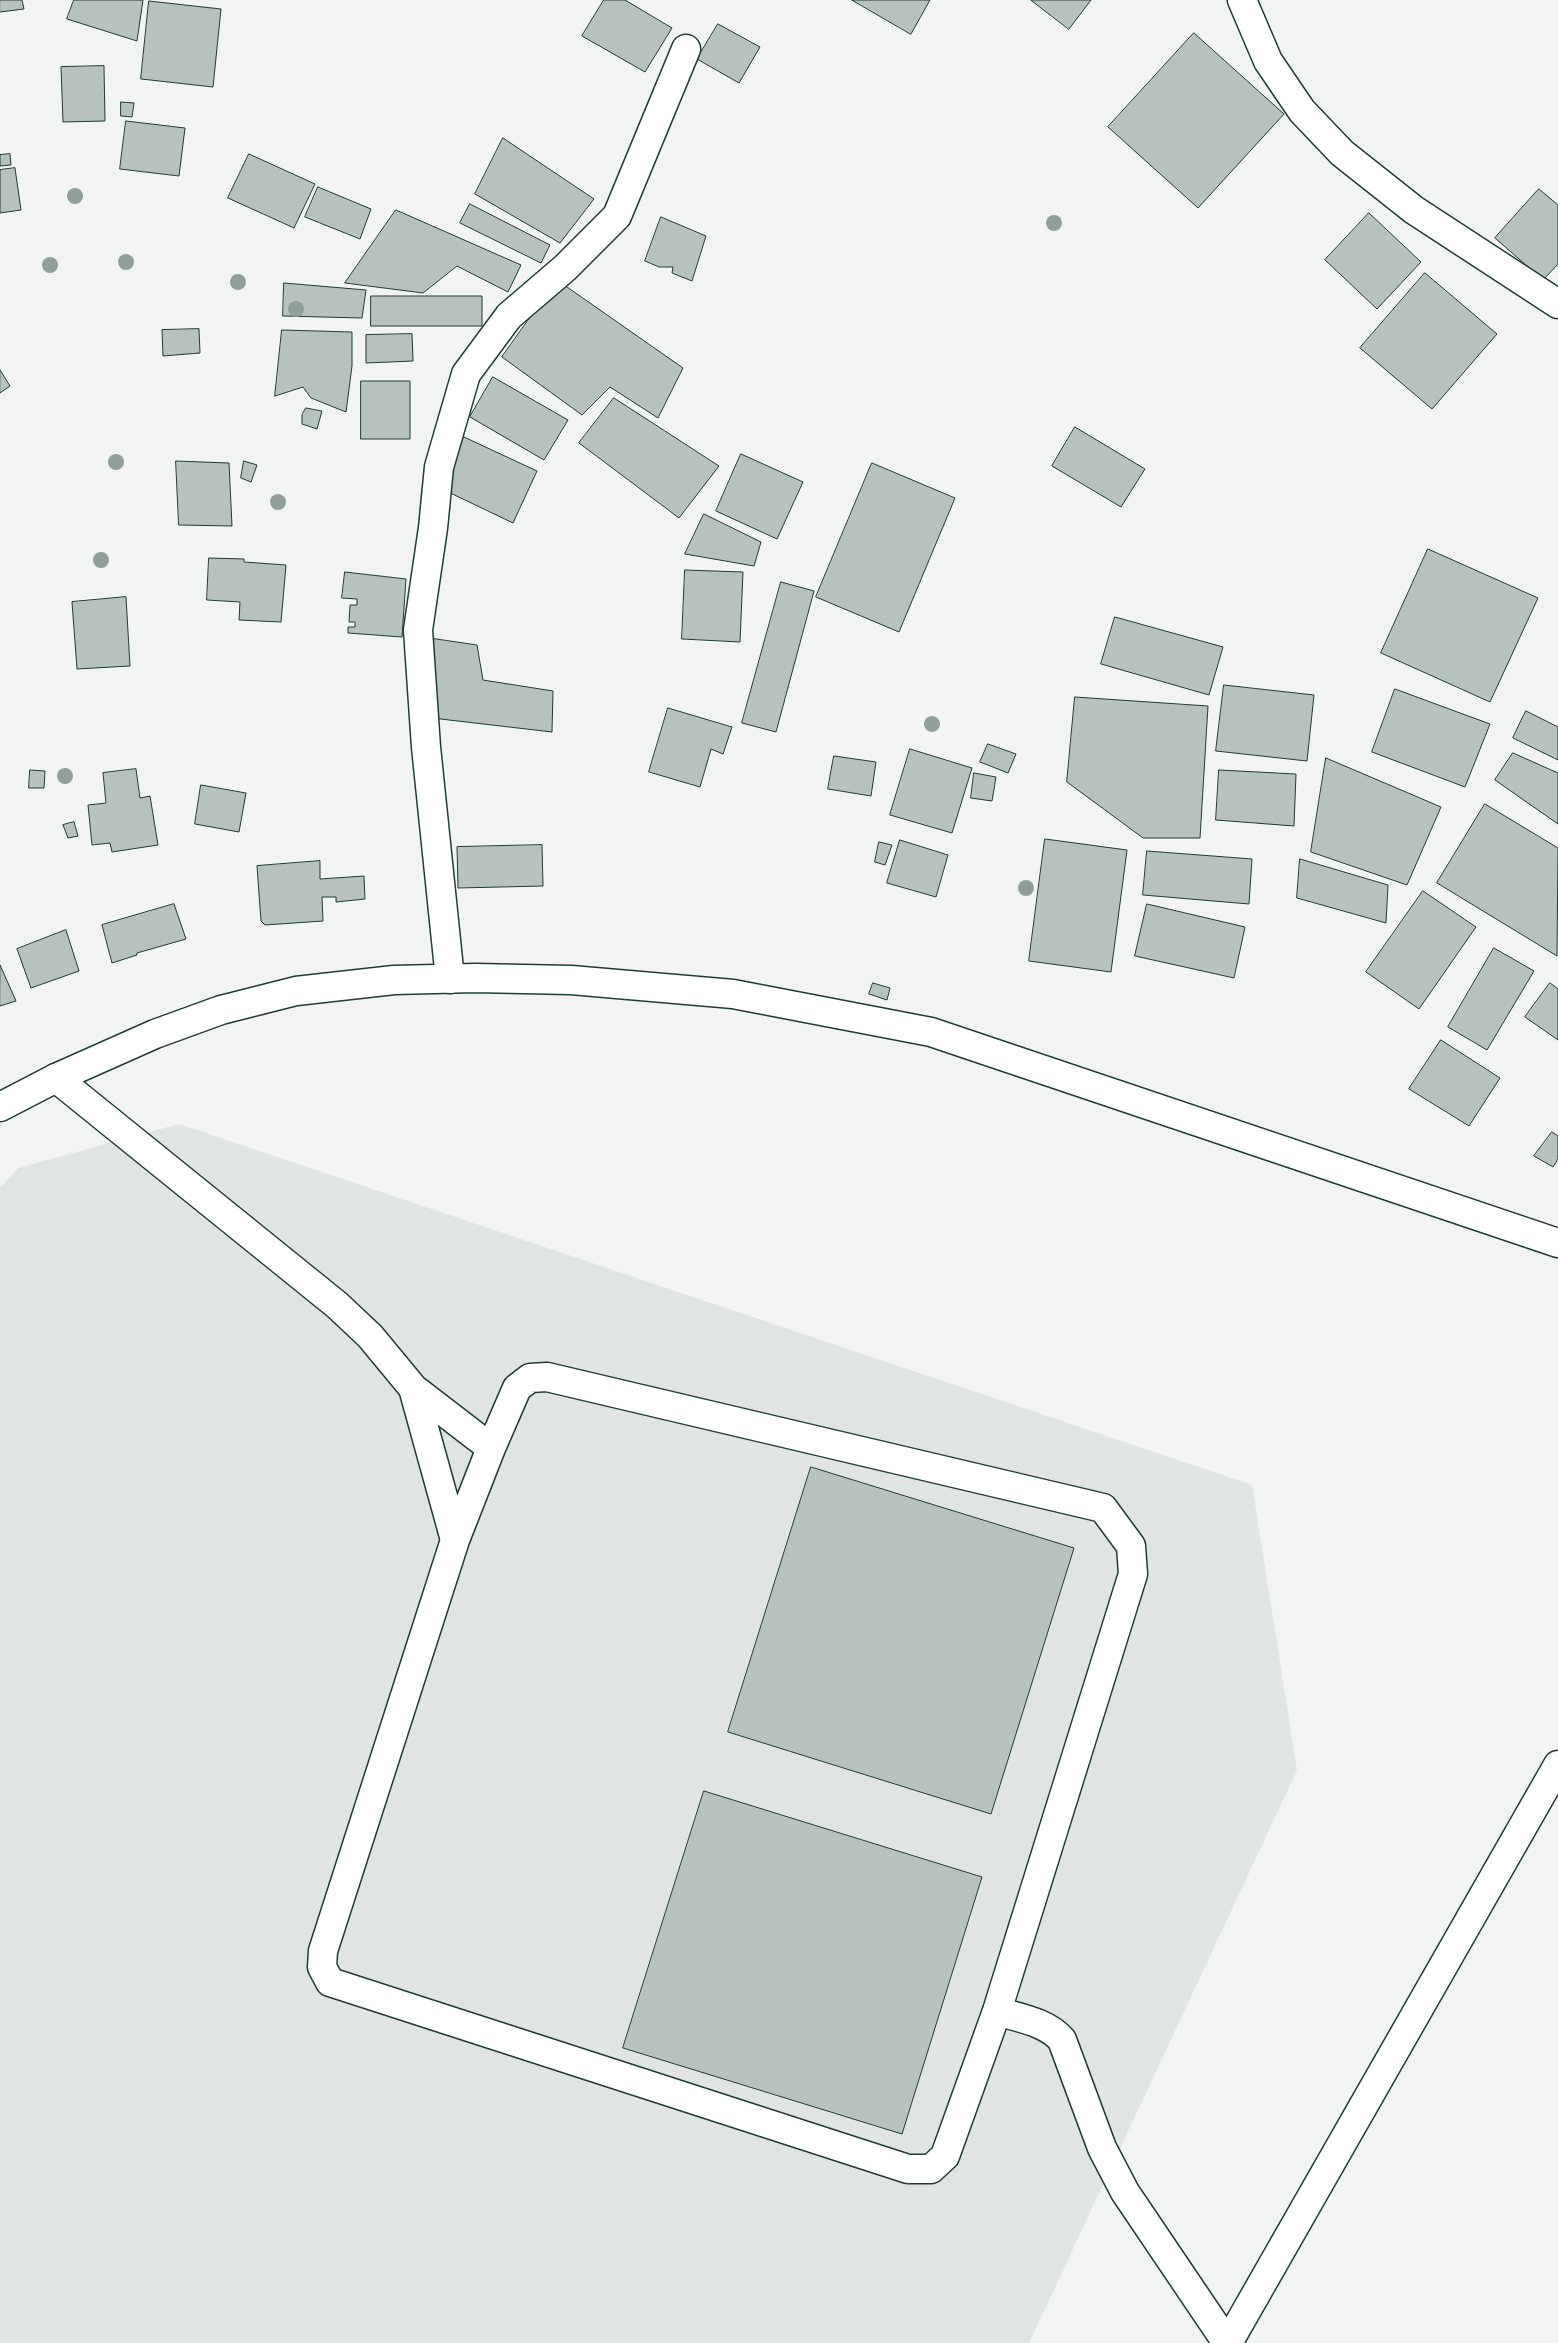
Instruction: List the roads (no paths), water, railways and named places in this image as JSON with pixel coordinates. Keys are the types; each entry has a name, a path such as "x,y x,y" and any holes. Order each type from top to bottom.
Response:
{"main road":[{"path":"1242,0 1268,61 1302,110 1342,153 1414,210 1558,304"},
{"path":"450,979 426,747 418,630 433,528 439,467 466,374 509,316 565,268 617,216 686,49"},
{"path":"0,1107 56,1078 155,1034 213,1013 296,991 394,980 450,979 571,980 734,994 930,1032 1558,1243"},
{"path":"56,1078 337,1305 370,1336 413,1388 490,1448"},
{"path":"547,1377 1103,1508 1131,1546 1133,1574 997,2011 944,2156 930,2169 908,2169 330,1982 322,1967 323,1951 456,1540 490,1448 517,1388 530,1378 547,1377"},
{"path":"413,1388 456,1540"},
{"path":"997,2011 1044,2026 1055,2031 1062,2040 1102,2148 1125,2192 1228,2343 1558,1765"}]}
